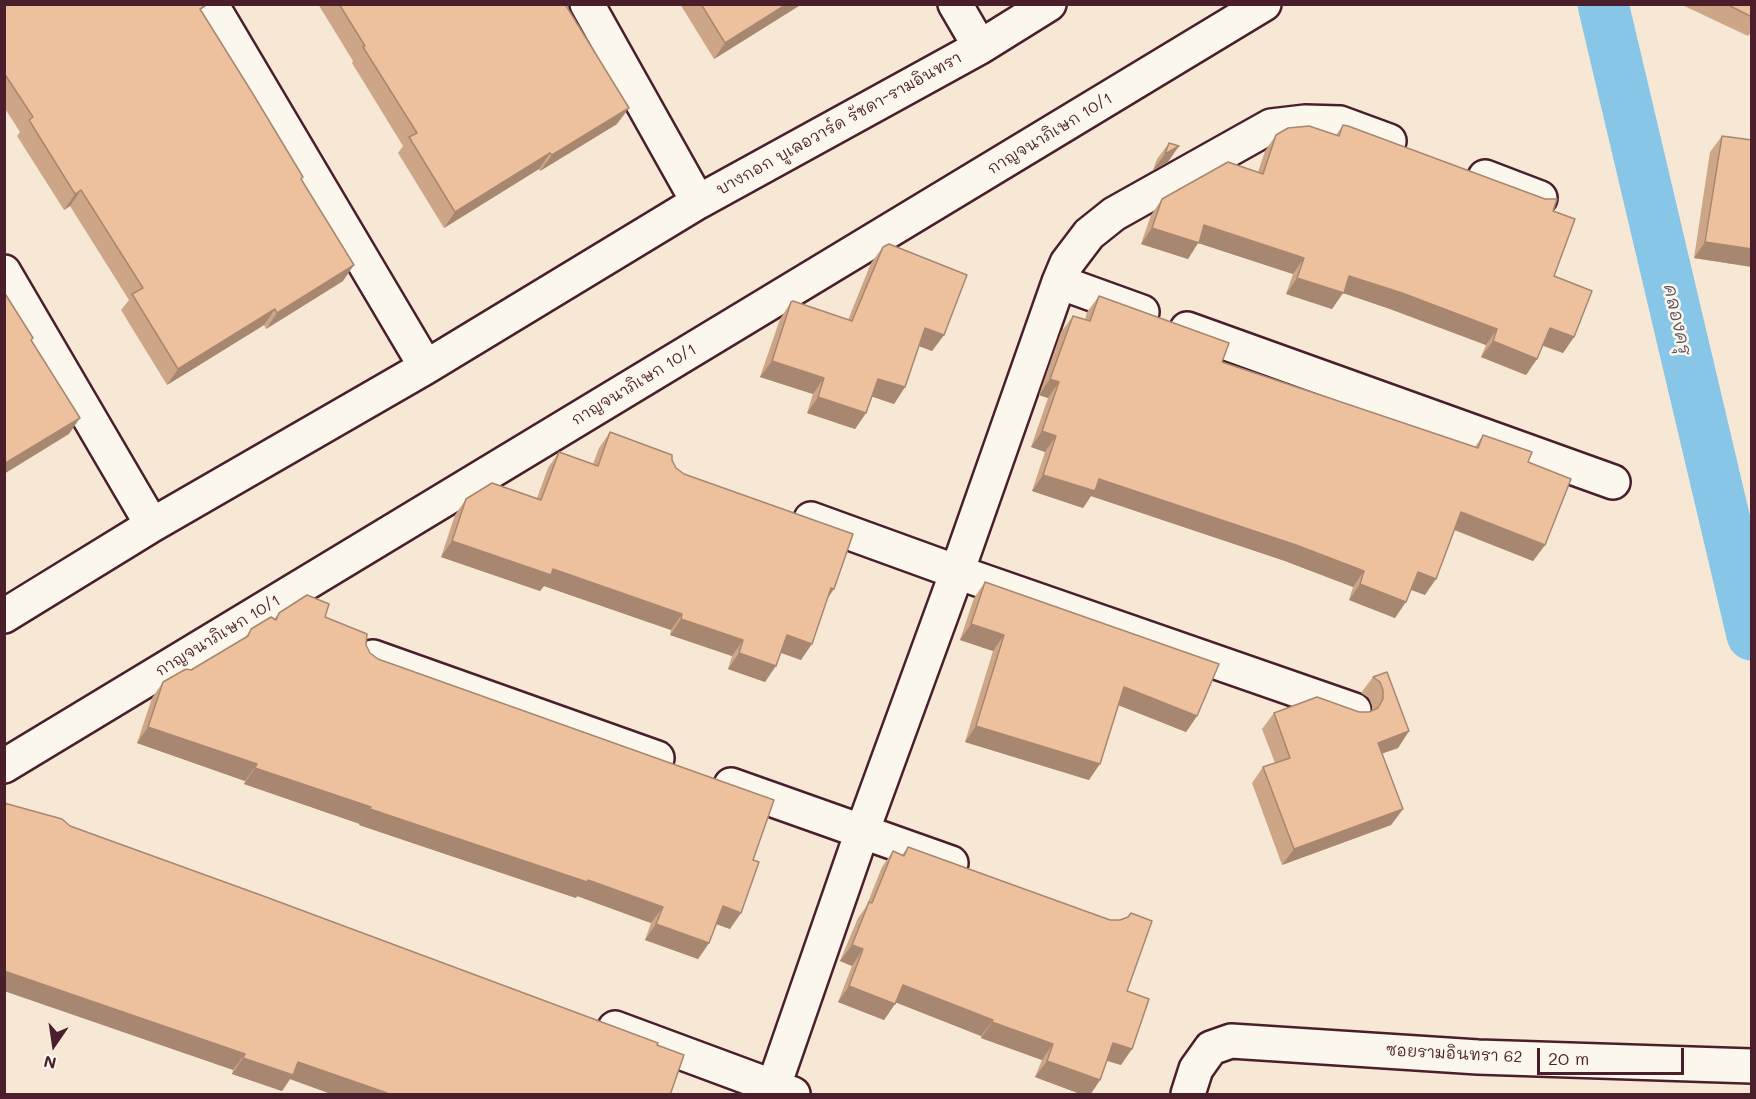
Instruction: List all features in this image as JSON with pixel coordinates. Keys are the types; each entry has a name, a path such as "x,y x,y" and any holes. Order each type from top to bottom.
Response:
{"street":[{"path":"211,4 426,367"},
{"path":"587,4 698,202"},
{"name":"บางกอก บูเลอวาร์ด รัชดา-รามอินทรา","path":"955,4 980,47"},
{"name":"บางกอก บูเลอวาร์ด รัชดา-รามอินทรา","path":"4,616 152,525 426,367 698,202 980,47 1049,4"},
{"name":"กาญจนาภิเษก 10/1","path":"4,765 1264,4"},
{"path":"584,1016 779,1092 862,831 1067,264 1089,234 1114,214 1271,126 1305,122 1340,123 1418,152"},
{"path":"1462,169 1540,198"},
{"path":"4,272 152,525"},
{"path":"1059,282 1613,482"},
{"path":"779,508 1354,710"},
{"path":"373,657 984,875"},
{"name":"ซอยรามอินทรา 62","path":"1188,1095 1196,1069 1211,1048 1231,1041 1478,1056 1752,1066"}],"building":[{"path":"4,4 204,4 205,6 200,9 354,265 277,313 275,309 178,369 132,294 143,288 81,190 75,194 29,120 33,117 4,73"},
{"path":"339,4 565,4 629,108 552,155 550,153 455,212 409,137 417,133"},
{"path":"701,4 787,4 725,43"},
{"path":"1726,4 1752,4 1752,17"},
{"path":"1343,125 1545,199 1557,199 1553,211 1575,219 1554,276 1592,291 1574,337 1550,328 1537,359 1493,341 1497,329 1402,293 1349,276 1344,293 1297,278 1304,258 1204,225 1199,243 1152,228 1162,199 1228,162 1263,174 1276,135 1288,128 1309,126 1339,136"},
{"path":"1722,136 1752,140 1752,249 1705,242"},
{"path":"1169,143 1179,146 1165,154"},
{"path":"889,244 967,275 944,335 925,328 905,387 878,379 866,413 818,397 824,378 772,361 793,301 852,321 883,247"},
{"path":"4,292 80,418 4,464"},
{"path":"1099,296 1229,343 1222,362 1478,448 1483,435 1532,452 1528,462 1571,479 1545,545 1461,512 1436,579 1418,572 1406,602 1360,584 1364,571 1296,545 1099,479 1095,491 1043,475 1056,436 1042,431 1059,382 1050,379 1073,316 1090,321"},
{"path":"610,432 672,455 676,468 684,474 853,534 812,644 787,635 776,666 739,653 743,640 681,619 682,614 553,569 551,575 452,541 466,499 492,483 541,500 559,452 598,466"},
{"path":"985,582 1219,664 1197,716 1124,687 1100,764 976,726 1004,635 971,624"},
{"path":"307,595 329,604 325,617 367,634 366,645 370,653 378,659 774,800 753,860 759,862 741,913 723,906 709,943 656,924 663,907 588,880 587,882 370,809 371,807 255,768 257,764 148,727 163,682 186,669 191,670 248,636 251,629 271,617 276,620 279,613"},
{"path":"1387,672 1409,731 1378,743 1403,809 1294,849 1263,767 1290,758 1274,713 1317,697 1359,712 1369,712 1378,708 1383,699 1380,682 1373,677"},
{"path":"4,803 62,819 70,826 658,1043 657,1045 684,1055 670,1095 387,1095 387,1093 298,1062 293,1075 243,1058 245,1054 4,971"},
{"path":"908,847 1110,920 1120,920 1131,913 1152,921 1127,991 1149,999 1132,1049 1113,1043 1100,1080 1047,1061 1053,1044 992,1022 993,1020 903,985 895,1004 849,986 863,949 852,945 869,902 872,903 893,851 904,856"}],"waterway":[{"name":"คลองครุ","path":"1603,4 1752,635"}]}
